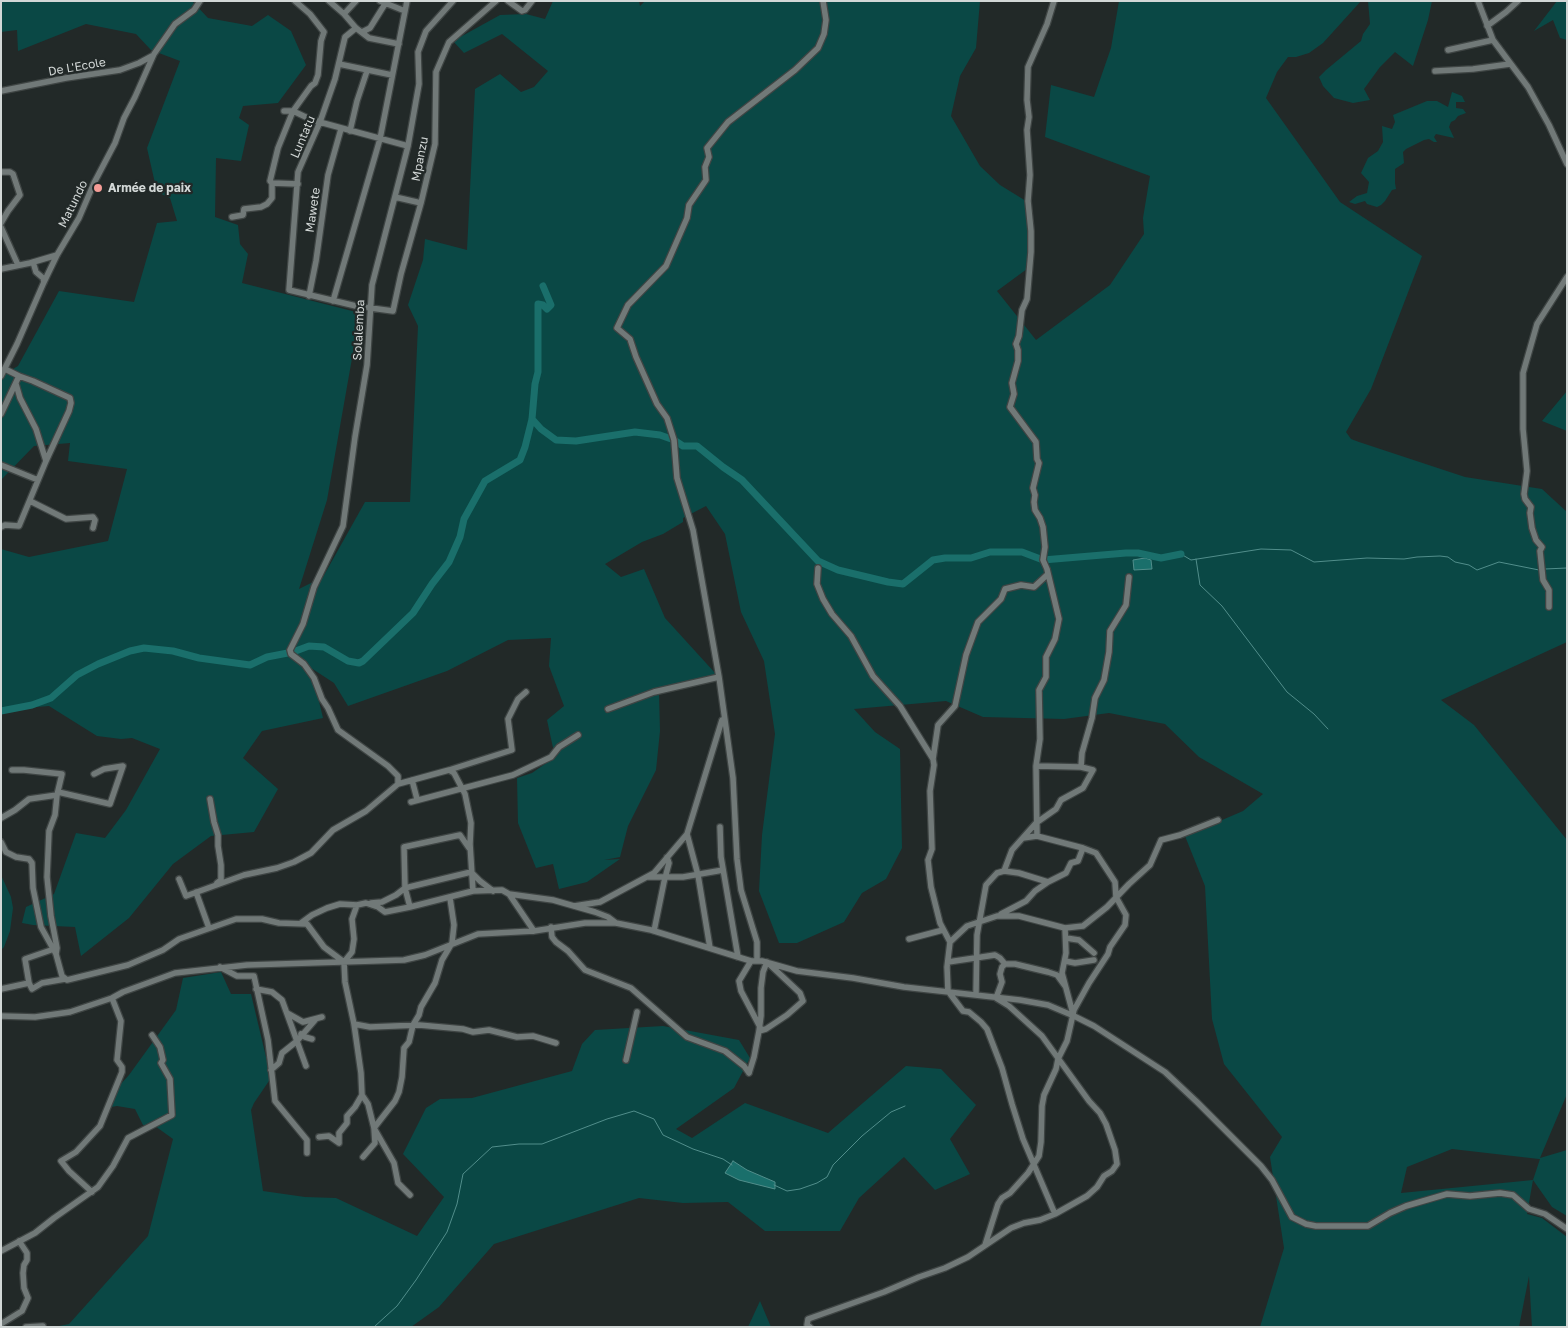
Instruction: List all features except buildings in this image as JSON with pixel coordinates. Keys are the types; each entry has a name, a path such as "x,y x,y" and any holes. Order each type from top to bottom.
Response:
{"street":[{"name":"Matundo","path":"2,374 57,255 79,218 154,54 175,24 194,10 200,1"},
{"path":"232,217 242,216 244,209 262,207 272,198 272,183 270,181 274,160 293,111 315,83 318,75 321,41 324,32 310,14 295,1"},
{"path":"329,1 369,38 399,44"},
{"path":"344,14 356,1"},
{"path":"333,301 380,139 404,11 408,1"},
{"name":"Solalemba","path":"398,784 398,776 388,766 338,730 328,708 322,700 314,678 304,664 290,652 303,624 314,587 343,526 367,365 372,285 408,146 419,84 418,52 426,31 453,1"},
{"name":"Mpanzu","path":"369,309 393,312 435,144 436,72 443,53 448,42 458,32 496,1"},
{"path":"508,1 522,11 532,1"},
{"path":"574,906 600,902 654,873 687,834 701,784 722,723 719,677 693,530 677,478 674,440 666,418 657,404 636,357 630,339 617,328 628,305 666,266 687,218 689,205 706,180 705,167 709,157 707,148 728,122 795,70 818,48 824,34 826,20 823,1"},
{"path":"1037,836 1038,794 1036,766 1040,740 1039,690 1046,677 1046,657 1055,638 1059,619 1043,560 1046,547 1043,527 1035,510 1034,502 1036,495 1034,488 1040,463 1037,459 1036,442 1010,407 1014,394 1012,383 1018,361 1016,344 1019,336 1022,310 1027,299 1031,252 1028,201 1030,175 1027,130 1029,117 1027,100 1028,67 1047,24 1054,1"},
{"path":"1478,1 1493,40 1528,87 1549,125 1567,164"},
{"path":"1487,26 1518,1"},
{"path":"362,32 370,28 382,3 404,11"},
{"name":"Luntatu","path":"310,296 290,291 298,172 320,122 339,64 345,37 356,28"},
{"path":"1448,50 1493,40"},
{"name":"De L'Ecole","path":"1,91 66,78 120,70 139,63 154,54"},
{"path":"339,64 392,75"},
{"path":"1435,71 1510,64"},
{"path":"350,131 367,71"},
{"path":"284,111 293,111 341,129 408,146"},
{"name":"Mawete","path":"310,296 328,175 341,129"},
{"path":"1,172 14,174 20,195 9,208 1,223"},
{"path":"272,183 298,184"},
{"path":"395,197 421,203"},
{"path":"1,228 18,266"},
{"path":"1,268 18,266 57,255"},
{"path":"33,262 36,272 43,278 44,282"},
{"path":"1549,607 1549,590 1544,580 1540,551 1542,547 1536,540 1532,528 1531,507 1524,494 1527,471 1523,429 1522,372 1537,324 1567,277"},
{"path":"310,296 369,309"},
{"path":"1,527 5,525 18,527 69,412 71,403 70,398 34,381 19,376 2,374"},
{"path":"1,414 19,376"},
{"path":"16,384 20,398 36,429 46,461"},
{"path":"1,466 38,480"},
{"path":"30,501 66,519 94,518 96,521 93,528"},
{"path":"818,568 817,584 832,614 851,636 873,676 900,706 933,759"},
{"path":"1048,574 1034,587 1021,585 1005,589 1001,599 978,622 966,655 954,706 938,725 930,791 932,849 928,860 931,887 942,930 950,942 948,991 963,1011 969,1012 987,1029 1034,1164 1055,1214"},
{"path":"1081,767 1082,753 1096,698 1104,680 1109,652 1110,631 1126,605 1128,577"},
{"path":"608,709 654,692 719,677"},
{"path":"179,879 186,896 217,883 277,868 307,856 333,830 366,811 398,784 512,750 508,719 518,699 526,692"},
{"path":"721,700 733,778 737,859 741,890 757,942 754,961 739,981 741,991 760,1029"},
{"path":"412,780 414,801 512,775 552,757 558,747 578,735"},
{"path":"1,818 30,799 58,794 110,804 123,766 104,768 94,774"},
{"path":"1004,871 1012,850 1036,823 1056,809 1061,800 1083,788 1093,770 1081,767 1036,766"},
{"path":"12,770 62,774 55,815 49,831 47,877 57,948 55,952"},
{"path":"449,770 454,772 465,794 471,823 471,872 474,891"},
{"path":"210,799 218,835 221,865 221,880 217,883"},
{"path":"997,916 1019,916 1066,928 1083,926 1108,907 1150,865 1161,840 1180,835 1218,820"},
{"path":"720,827 719,837 723,870 738,957"},
{"path":"687,834 698,875 710,948"},
{"path":"410,908 405,888 404,847 460,835 470,849"},
{"path":"986,1245 998,1204 1002,1198 1010,1193 1039,1156 1042,1106 1058,1059 1067,1041 1074,1010 1108,954 1110,947 1125,925 1126,915 1116,897 1115,882 1102,860 1092,850 1037,836 1024,838"},
{"path":"1,842 6,852 16,857 29,859 32,863 33,888 41,928 55,952 62,976 65,979"},
{"path":"950,942 967,926 997,916 1026,901 1035,891 1066,873 1071,863 1078,861 1083,848"},
{"path":"654,931 669,863 667,857"},
{"path":"647,877 665,878 698,875 723,870"},
{"path":"976,994 977,935 986,885 997,873 1004,871 1019,873 1048,882"},
{"path":"301,923 312,915 340,904 357,905 382,902 405,888 471,872"},
{"path":"471,872 493,891"},
{"path":"366,903 386,912 410,908 474,891 502,890 510,894 553,900 574,906 608,917 616,924"},
{"path":"196,892 210,928"},
{"path":"510,894 534,931"},
{"path":"374,1128 395,1101 399,1092 404,1048 409,1042 420,1007 435,983 442,960 452,943 454,925 450,898"},
{"path":"357,905 352,919 354,939 352,952 344,962 345,982 354,1024 361,1073 362,1095 368,1104 374,1128 375,1143 363,1157"},
{"path":"55,952 25,959 29,983 32,989 42,983 69,980 128,965 163,950 179,940 236,919 262,919 279,923 309,925 324,947 344,962"},
{"path":"1,1016 35,1017 70,1012 175,973 252,964 404,960 478,934 534,931 585,923 616,924 654,931 738,957 767,962 797,971 853,978 904,988 948,991 1020,1000 1048,1005 1074,1016 1094,1026 1165,1072 1261,1166 1272,1180 1292,1217 1306,1224 1316,1226 1368,1226 1406,1206 1447,1194 1470,1196 1500,1193 1513,1195 1529,1209 1544,1214 1567,1229"},
{"path":"551,927 552,937 585,970 631,988 687,1037 725,1051 744,1066 749,1073 760,1029 762,1016 761,988 763,972 767,962"},
{"path":"1066,928 1065,962 1062,974 1074,1016"},
{"path":"909,939 942,930"},
{"path":"1065,962 1075,963 1094,957 1080,940 1066,938"},
{"path":"948,962 995,955 1005,964"},
{"path":"760,1029 787,1015 804,1001 800,993 767,962"},
{"path":"252,964 268,1040 274,1101 307,1140 307,1152"},
{"path":"1005,964 1015,964 1048,972 1057,976 1064,986"},
{"path":"996,998 1002,982 1000,974 1005,964"},
{"path":"220,967 237,976 254,976"},
{"path":"1,989 29,983"},
{"path":"256,989 272,992 282,1000 306,1066"},
{"path":"92,1192 68,1171 71,1160 76,1152 100,1126 122,1072 122,1067 117,1060 121,1021 112,998"},
{"path":"810,1327 807,1324 808,1319 945,1268 968,1257 1011,1228 1055,1214 1087,1196 1117,1164 1115,1150 1100,1112 1089,1101 1042,1036 1009,1006 996,998"},
{"path":"626,1060 637,1012"},
{"path":"271,1070 278,1062 282,1053 297,1041 319,1018 303,1022 287,1014"},
{"path":"354,1024 370,1027 413,1025 443,1027 473,1032 489,1030 517,1037 533,1036 556,1043"},
{"path":"291,1026 302,1035 312,1039"},
{"path":"1,1250 35,1233 92,1192 104,1181 128,1138 172,1115 170,1079 161,1063 164,1060 160,1047 152,1035"},
{"path":"319,1137 330,1136 339,1144 339,1133 346,1123 347,1116 362,1095"},
{"path":"374,1128 394,1163 398,1183 410,1195"},
{"path":"1,1324 22,1311 28,1298 24,1288 23,1273 27,1253 19,1242"},
{"path":"26,1327 43,1326"}],"shaded area":[{"path":"1,1 192,1 208,18 252,26 268,15 291,31 306,65 278,103 243,106 239,118 249,125 241,161 216,158 215,217 238,225 240,244 248,254 242,283 360,313 327,500 299,589 323,577 365,502 410,502 418,326 408,305 423,260 425,239 467,250 475,89 500,74 521,92 534,87 548,71 502,34 464,53 453,41 500,15 526,14 545,19 553,1 639,1 640,6 645,1 980,1 976,48 960,76 951,116 980,166 1000,185 1026,201 1031,266 997,291 1036,340 1110,285 1144,234 1143,218 1150,176 1045,137 1051,85 1094,97 1111,48 1119,1 1361,1 1323,43 1309,53 1288,57 1277,72 1266,98 1340,202 1422,256 1371,389 1346,432 1351,439 1465,477 1542,489 1567,512 1567,642 1441,700 1474,725 1567,840 1567,1094 1540,1158 1567,1150 1567,1216 1552,1207 1533,1180 1527,1214 1542,1218 1567,1237 1567,1327 1532,1327 1529,1276 1519,1327 1260,1327 1284,1248 1270,1157 1282,1137 1224,1064 1212,1019 1205,886 1185,836 1243,811 1263,794 1199,757 1165,724 1109,713 1064,719 983,717 946,701 854,709 875,732 900,749 902,848 886,879 862,893 844,922 797,943 779,943 759,891 762,835 775,734 764,661 741,612 725,534 706,506 683,518 683,522 663,534 642,542 605,564 621,577 644,569 665,618 716,674 659,692 660,731 656,770 628,826 620,857 604,860 620,859 587,882 559,889 553,864 536,868 518,823 517,778 532,773 555,757 547,720 564,706 549,666 551,638 508,640 447,671 348,706 334,683 311,668 323,718 262,731 243,758 278,789 254,832 211,836 173,864 129,918 81,956 75,927 22,923 26,907 54,894 76,833 105,838 126,810 160,749 132,738 121,739 97,736 49,706 1,710 1,549 29,557 108,541 127,469 68,461 70,443 34,446 1,480 1,376 18,366 59,291 134,302 157,223 177,221 170,198 157,192 147,148 180,61 151,50 136,34 86,24 18,51 17,30 1,32","holes":["1452,1149 1540,1159 1533,1180 1401,1193 1407,1167"]},
{"path":"1368,1 1432,1 1413,66 1395,52 1380,67 1364,89 1370,100 1353,103 1334,98 1323,86 1319,77 1361,41 1363,34 1370,24"},
{"path":"1557,1 1567,1 1567,40 1560,38 1553,20 1534,31"},
{"path":"1452,92 1462,96 1465,102 1456,102 1456,108 1463,109 1466,113 1458,116 1451,122 1449,127 1454,138 1436,134 1434,137 1437,142 1429,139 1424,140 1406,149 1403,152 1404,163 1395,169 1396,189 1392,190 1381,205 1377,207 1367,204 1365,201 1355,204 1349,202 1357,196 1367,193 1369,182 1361,173 1368,158 1378,151 1383,142 1382,126 1392,129 1395,122 1393,115 1427,101 1437,101 1448,107"},
{"path":"1567,391 1567,431 1542,421"},
{"path":"1145,558 1151,560 1152,569 1134,570 1133,560"},
{"path":"1,875 11,897 13,908 10,931 1,950"},
{"path":"221,972 231,994 251,994 271,1078 251,1110 263,1191 305,1197 336,1198 417,1236 444,1197 403,1154 426,1108 440,1099 472,1098 572,1071 582,1044 595,1030 663,1026 739,1040 750,1058 734,1088 676,1129 692,1138 745,1103 828,1133 906,1066 941,1069 976,1105 950,1139 970,1174 935,1190 904,1157 859,1198 840,1231 765,1231 728,1202 683,1203 639,1198 494,1244 439,1307 411,1327 54,1327 69,1324 148,1236 173,1139 155,1126 143,1125 135,1109 111,1107 106,1105 107,1099 129,1075 176,1010 183,978"},
{"path":"733,1161 747,1170 775,1182 775,1189 739,1180 725,1173"},
{"path":"760,1301 771,1327 748,1327"}],"waterway":[{"path":"1,711 32,705 51,698 77,675 130,651 144,648 173,651 199,658 250,665 267,657 293,652 309,646 324,647 348,661 359,663 363,661 413,613 449,562 460,537 464,519 485,481 520,460 532,419 538,372 538,304 543,305 547,309 551,305 543,286"},
{"path":"532,419 541,429 556,440 576,441 635,432 660,435 674,440 683,446 697,446 742,480 818,561 838,570 888,582 903,584 933,560 971,558 990,552 1022,552 1043,560 1126,553 1138,553 1161,558 1181,554"},
{"path":"1181,554 1191,560 1261,549 1291,550 1314,562 1440,556 1448,557 1455,562 1469,565 1477,570 1499,562 1539,570"},
{"path":"1196,559 1200,585 1222,606 1287,692 1314,714 1328,729"},
{"path":"1545,569 1567,568"},
{"path":"774,1185 787,1191 800,1189 827,1177 833,1165 862,1136 891,1112 905,1106"},
{"path":"374,1327 397,1306 447,1232 457,1204 463,1174 492,1147 542,1144 607,1119 634,1111 654,1119 663,1135 693,1149 723,1159 732,1165"}],"place":[{"name":"Armée de paix","path":"98,188"}]}
